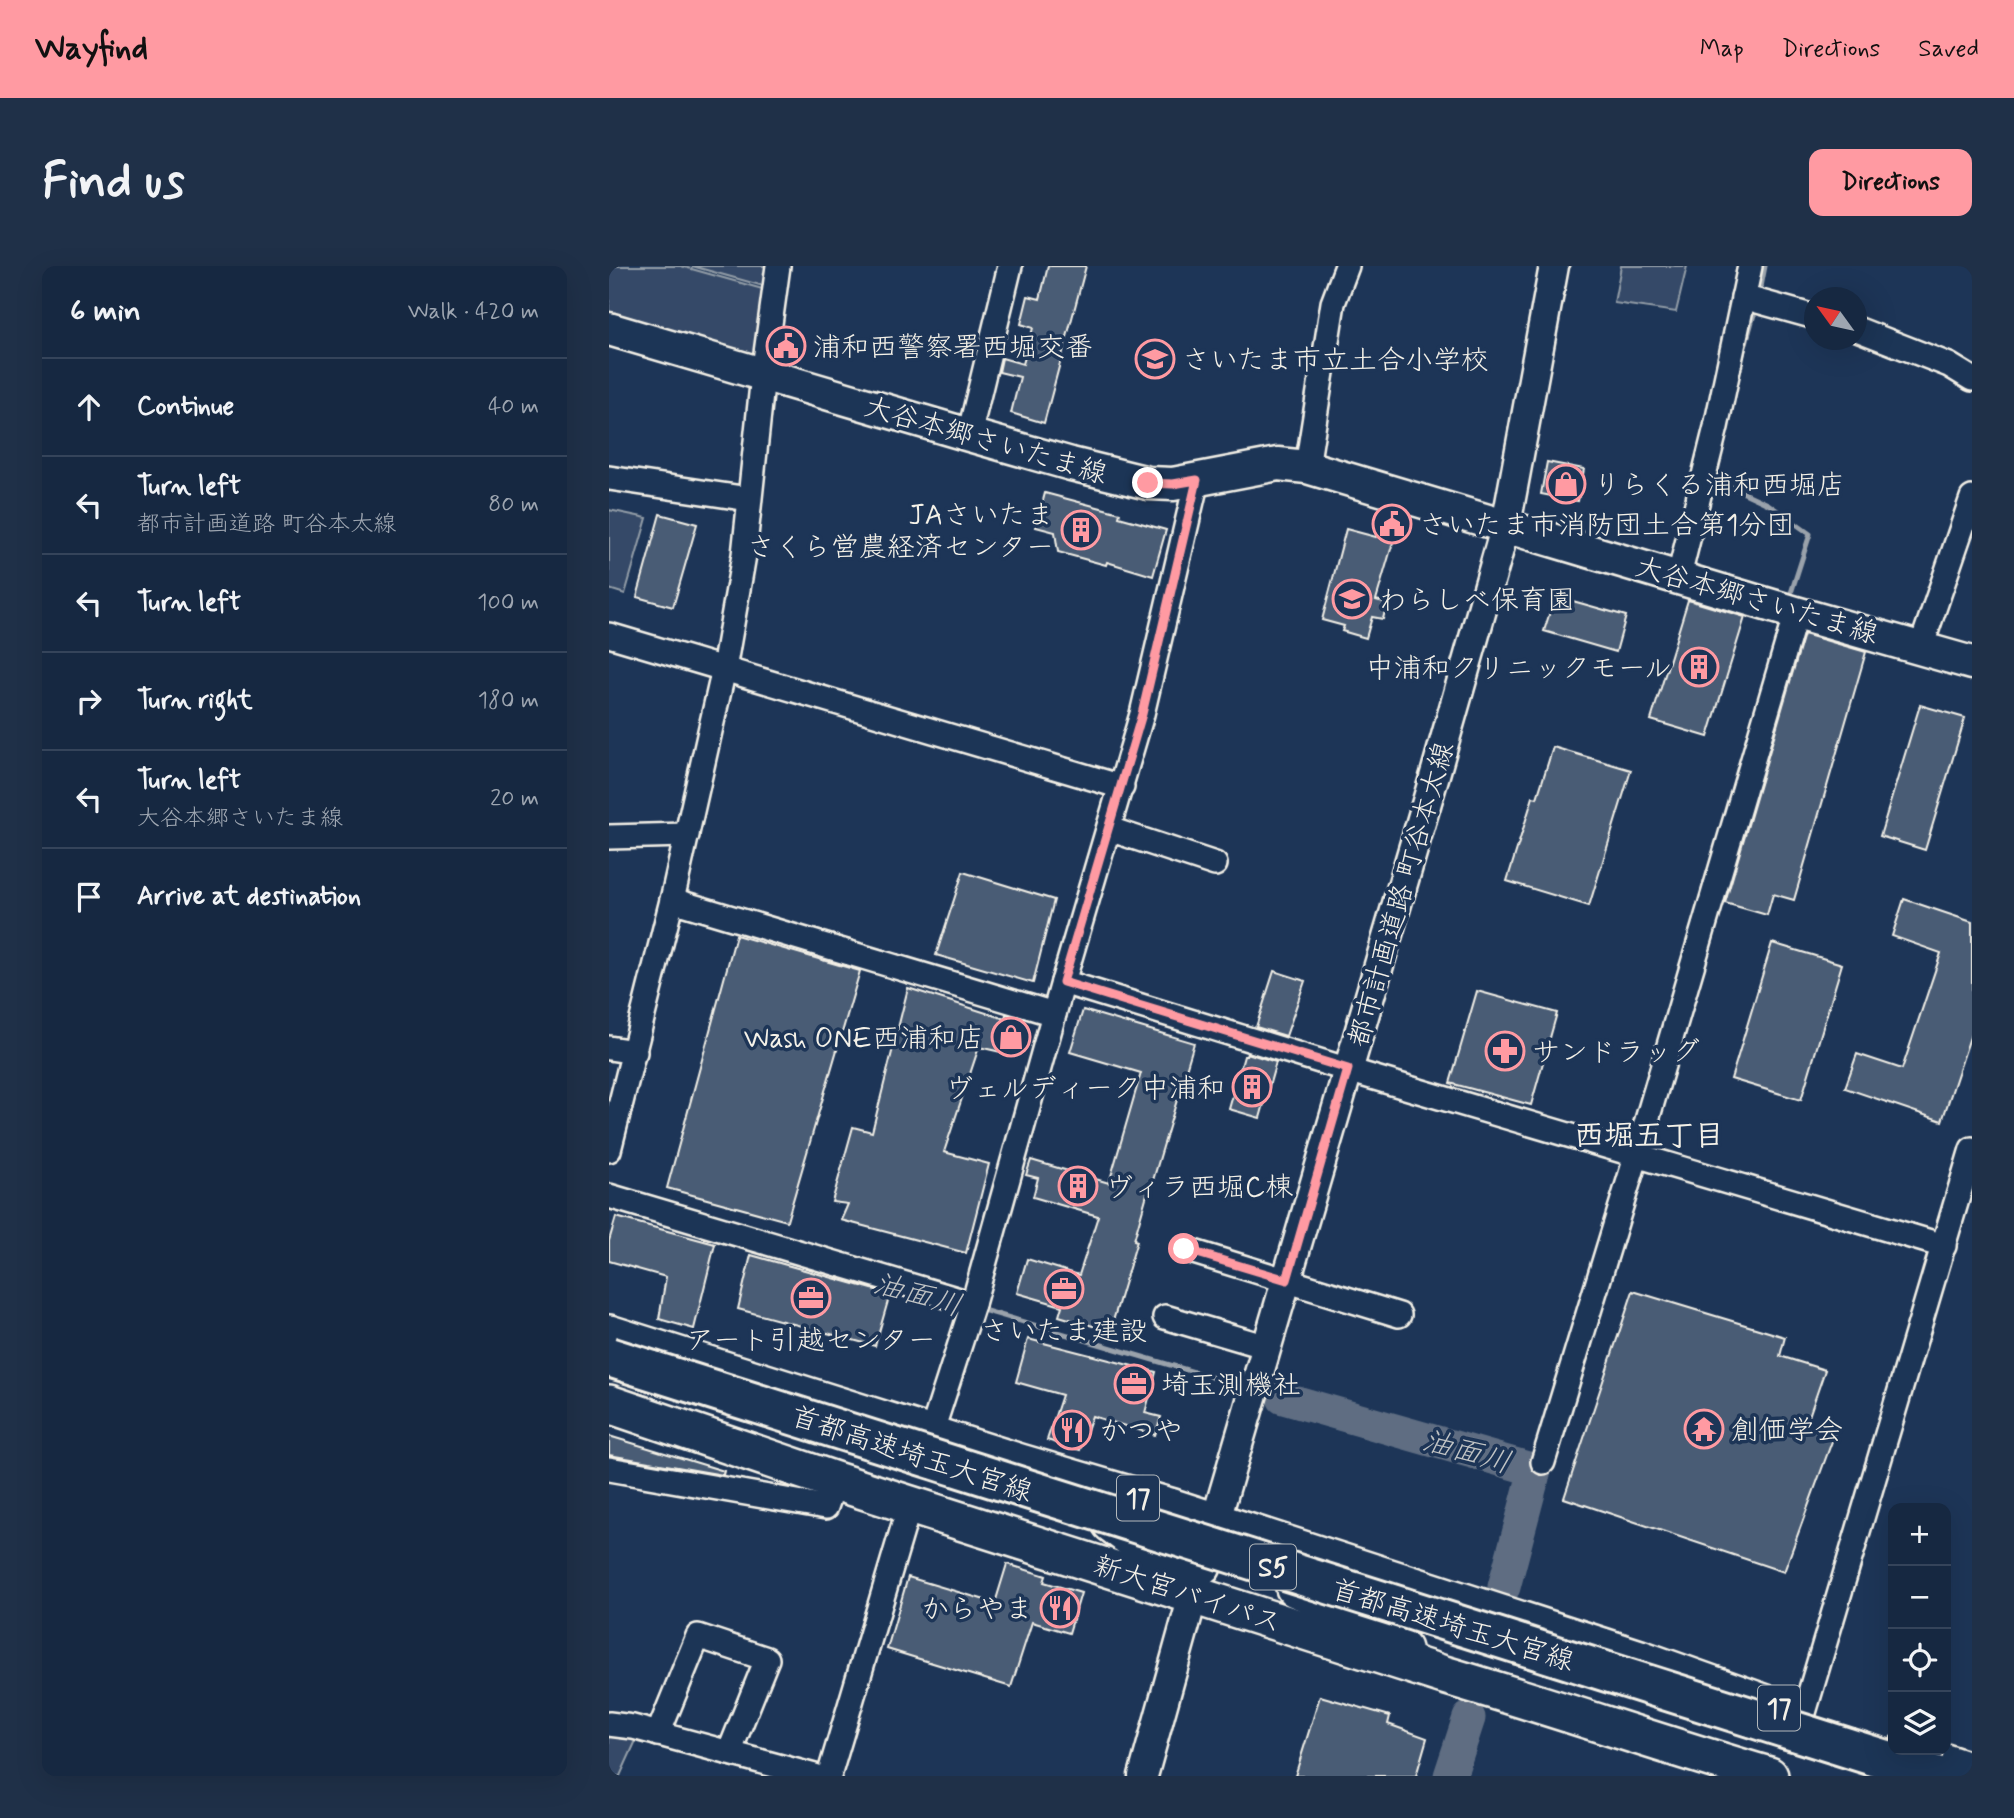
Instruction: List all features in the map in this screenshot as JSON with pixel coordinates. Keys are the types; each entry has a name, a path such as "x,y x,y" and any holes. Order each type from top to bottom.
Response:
{"highway":[{"path":"609,1334 1020,1463 1060,1484 1132,1539 1144,1545 1204,1560"},
{"name":"首都高速埼玉大宮線","path":"609,1357 1937,1776"},
{"name":"首都高速埼玉大宮線","path":"609,1383 1851,1776"},
{"name":"新大宮バイパス","path":"609,1404 910,1504 1204,1560 1665,1668 1888,1744"},
{"name":"17","path":"1204,1560 1271,1579 1338,1606 1444,1675 1769,1776"},
{"path":"1643,1738 1665,1668"},
{"path":"1920,1755 1972,1772"}],"main road":[{"name":"大谷本郷さいたま線","path":"609,329 969,435 1148,483 1173,484 1278,464 1307,467 1972,663"}],"street":[{"path":"609,1150 672,900 724,669 744,555 763,375 778,266"},
{"path":"969,435 1010,266"},
{"path":"1307,467 1333,303 1347,266"},
{"name":"都市計画道路 町谷本太線","path":"1143,1776 1506,525 1554,266"},
{"path":"1679,576 1751,299 1751,266"},
{"path":"1751,299 1804,314"},
{"path":"1867,333 1949,365 1972,379"},
{"path":"609,478 749,499"},
{"path":"931,1434 972,1306 1063,982 1122,787 1152,676 1197,480"},
{"path":"1921,647 1972,498"},
{"path":"1543,1462 1637,1154 1796,613"},
{"path":"609,635 1122,787"},
{"path":"1109,829 1215,864"},
{"path":"609,837 687,835"},
{"path":"672,900 1054,1014"},
{"path":"1063,982 1944,1246"},
{"path":"609,1048 635,1052"},
{"path":"1803,1716 1972,1149"},
{"path":"609,1196 972,1306"},
{"path":"1184,1249 1399,1315"},
{"path":"1165,1317 1267,1347"},
{"path":"609,1469 826,1507 835,1481"},
{"path":"829,1776 910,1504"},
{"path":"658,1734 698,1636 767,1659 729,1753"},
{"path":"609,1724 633,1727 815,1776"}],"shaded area":[{"path":"609,266 681,266 766,290 757,357 609,312"},
{"path":"692,266 772,266 767,287"},
{"path":"1621,266 1687,266 1676,312 1614,303"},
{"path":"609,510 647,518 625,594 609,589"},
{"path":"609,1733 638,1736 620,1776 609,1776"}],"building":[{"path":"1048,266 1086,266 1044,423 1011,413 1020,377 999,372 1002,358 1023,364 1033,328 1021,324 1028,296 1040,299"},
{"path":"783,329 795,331 790,359 780,357"},
{"path":"1547,462 1584,469 1578,501 1541,494"},
{"name":"JAさいたま さくら営農経済センター","path":"1045,493 1120,513 1119,517 1166,530 1153,576 1107,562 1106,565 1058,552 1055,532 1036,527"},
{"path":"1383,510 1401,515 1376,600 1387,603 1383,619 1372,617 1366,638 1342,631 1344,626 1322,620 1346,529 1376,537"},
{"path":"660,514 697,524 673,607 637,597"},
{"path":"1555,596 1626,616 1616,652 1544,631"},
{"name":"中浦和クリニックモール","path":"1688,600 1745,617 1708,737 1651,720"},
{"path":"1804,634 1866,652 1794,900 1773,894 1767,915 1725,903"},
{"path":"1920,705 1965,718 1925,850 1880,836"},
{"path":"1553,747 1631,770 1589,906 1507,881 1533,797 1537,798"},
{"path":"963,872 1054,900 1033,983 936,955"},
{"path":"1904,899 1972,922 1972,1031 1942,1121 1845,1088 1857,1054 1902,1069 1941,953 1892,936"},
{"path":"736,935 860,971 787,1221 667,1188"},
{"path":"1772,943 1842,964 1801,1100 1731,1079"},
{"path":"1274,971 1305,981 1286,1036 1256,1027"},
{"path":"908,988 1005,1019 1006,1014 1023,1019 1014,1055 979,1047 944,1152 989,1164 966,1253 841,1220 848,1204 832,1202 853,1127 872,1132"},
{"path":"1477,991 1557,1013 1531,1105 1450,1083"},
{"path":"1083,1010 1194,1043 1149,1187 1134,1240 1137,1241 1110,1331 1059,1316 1062,1306 1017,1293 1027,1259 1079,1275 1098,1216 1033,1197 1038,1178 1026,1175 1031,1160 1109,1183 1141,1073 1070,1052"},
{"name":"ヴェルディーク中浦和","path":"1247,1053 1276,1062 1260,1118 1229,1109"},
{"path":"616,1217 715,1244 694,1329 659,1319 666,1277 609,1261 609,1241"},
{"path":"751,1255 890,1294 875,1346 738,1309"},
{"name":"創価学会","path":"1633,1291 1785,1337 1780,1356 1825,1370 1806,1425 1835,1433 1784,1572 1564,1498"},
{"path":"1028,1339 1156,1372 1145,1413 1161,1417 1155,1435 1092,1416 1080,1450 1047,1440 1062,1395 1016,1382"},
{"path":"609,1436 724,1471 723,1475 609,1455"},
{"path":"1007,1564 1046,1576 1044,1582 1081,1593 1069,1633 1032,1622 1011,1687 887,1649 908,1577 995,1603"},
{"path":"1320,1696 1390,1716 1388,1724 1427,1738 1416,1776 1295,1776"}],"waterway":[{"path":"1759,297 1765,266"},
{"path":"1741,361 1756,307"},
{"path":"1714,477 1768,504 1810,534 1791,593"},
{"name":"油面川","path":"976,1308 1228,1382"},
{"name":"油面川","path":"1283,1398 1535,1470 1504,1587"},
{"name":"油面川","path":"1528,1468 1530,1461"},
{"name":"油面川","path":"1450,1776 1469,1718"}],"place":[{"name":"浦和西警察署西堀交番","path":"786,346"},
{"name":"さいたま市立土合小学校","path":"1155,359"},
{"name":"りらくる浦和西堀店","path":"1566,484"},
{"name":"さいたま市消防団土合第1分団","path":"1392,524"},
{"name":"JAさいたま さくら営農経済センター","path":"1081,530"},
{"name":"わらしべ保育園","path":"1352,599"},
{"name":"中浦和クリニックモール","path":"1699,667"},
{"name":"Wash ONE西浦和店","path":"1011,1037"},
{"name":"サンドラッグ","path":"1505,1051"},
{"name":"ヴェルディーク中浦和","path":"1252,1087"},
{"name":"ヴィラ西堀C棟","path":"1078,1186"},
{"name":"さいたま建設","path":"1064,1289"},
{"name":"アート引越センター","path":"811,1298"},
{"name":"埼玉測機社","path":"1134,1384"},
{"name":"創価学会","path":"1704,1429"},
{"name":"かつや","path":"1072,1430"},
{"name":"からやま","path":"1060,1608"}],"district":[{"name":"西堀五丁目","path":"1649,1135"}],"route":[{"path":"1148,483 1173,484 1197,480 1142,714 1063,982 1348,1069 1287,1280 1184,1249"}]}
